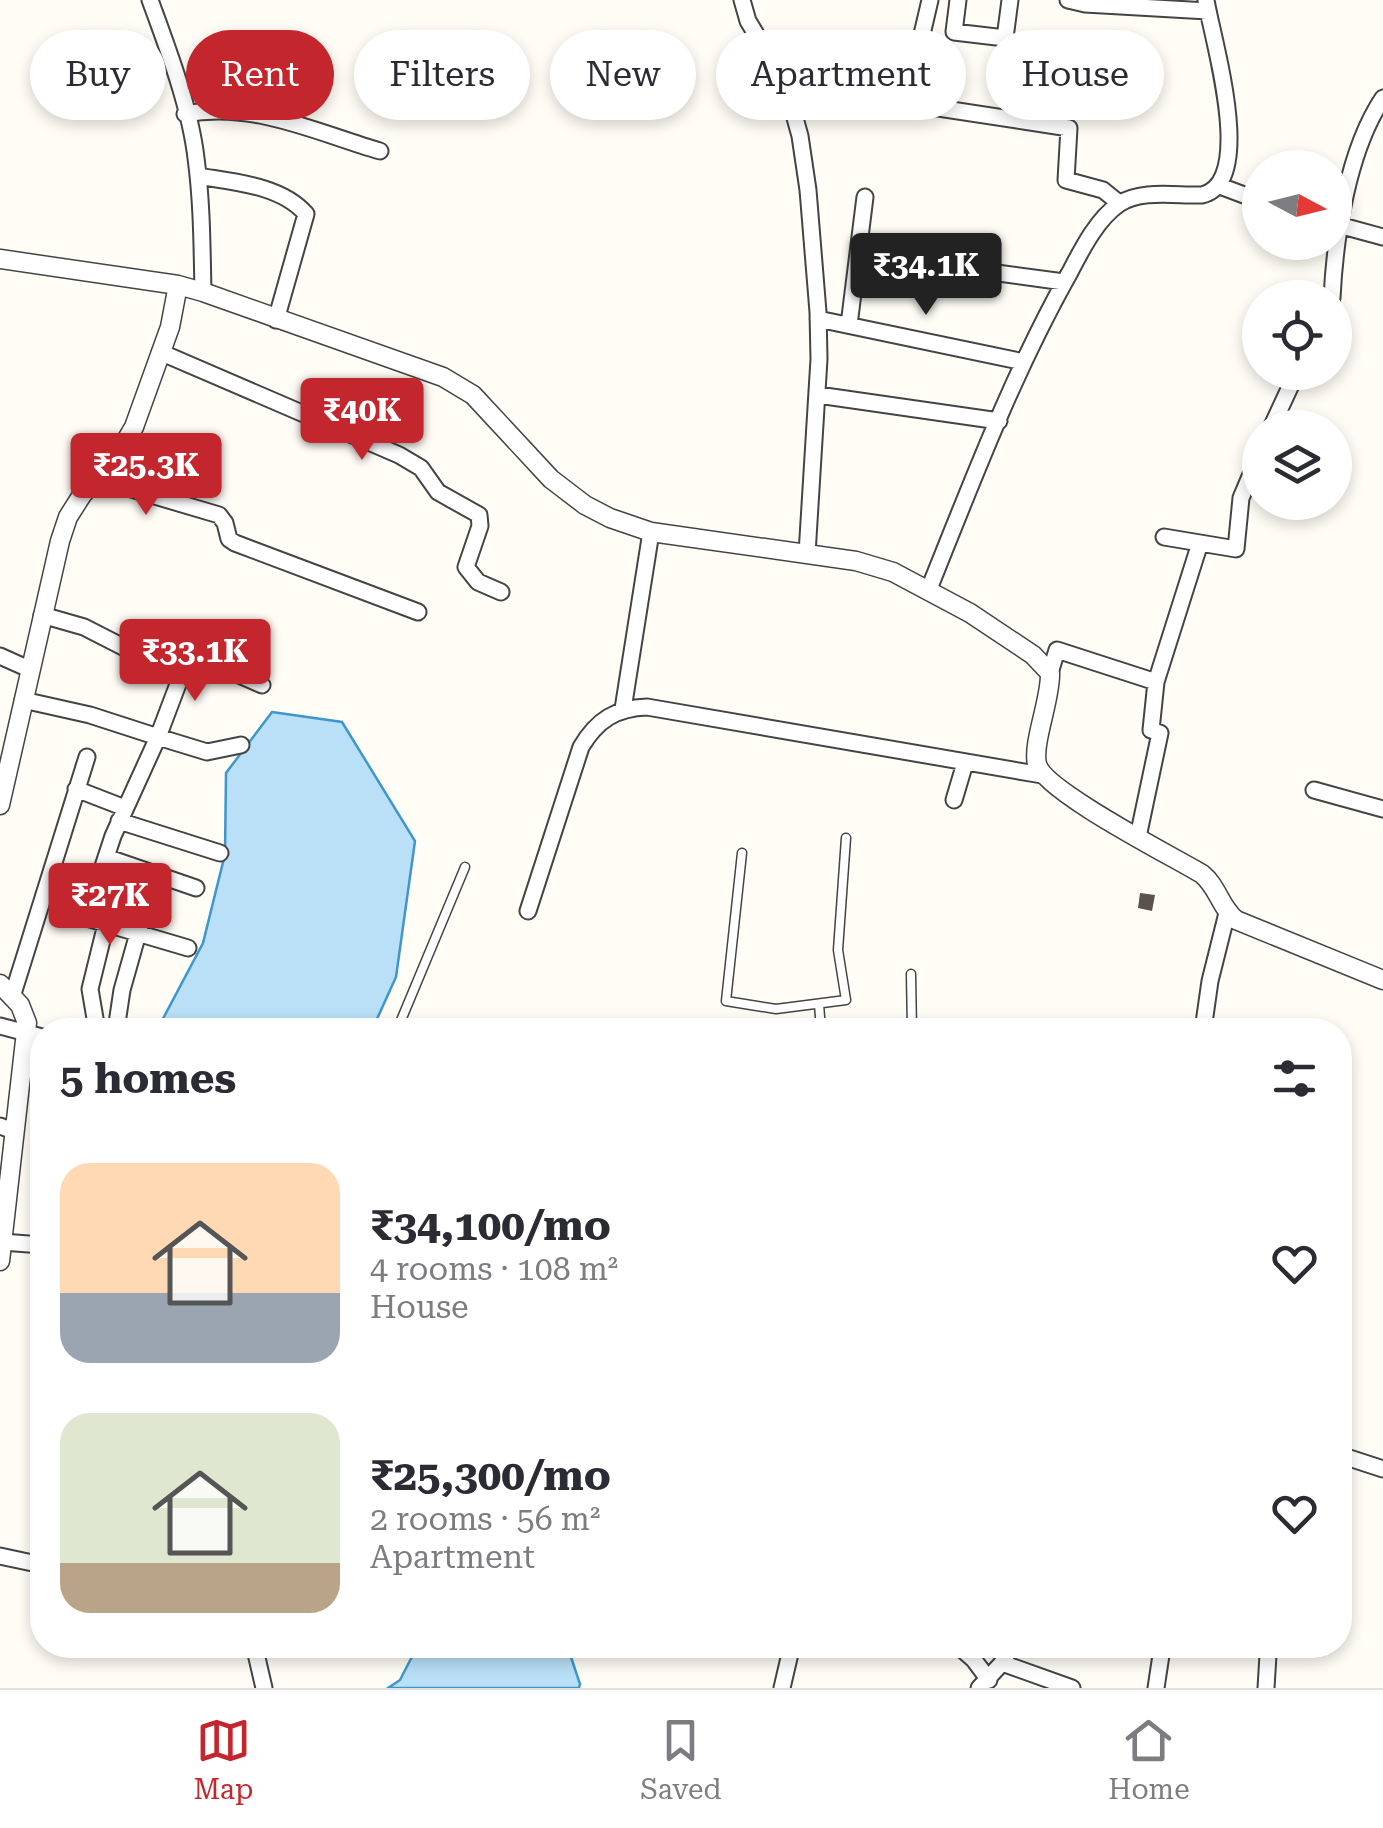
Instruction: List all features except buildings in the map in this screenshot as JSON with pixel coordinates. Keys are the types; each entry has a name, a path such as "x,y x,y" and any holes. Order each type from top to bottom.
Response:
{"street":[{"path":"150,0 196,154 203,292"},
{"path":"742,0 748,20 785,82 800,136 808,190 818,319 818,395 807,554"},
{"path":"1010,0 1005,38 954,32 958,2 933,0 909,90 912,104 1069,128 1066,180 1102,190 1120,204"},
{"path":"929,590 1024,362 1064,282 1099,225 1120,204 1145,196 1202,195 1220,186 1229,146 1229,123 1207,5 1085,4 1068,0"},
{"path":"1352,173 1361,140 1383,98"},
{"path":"185,114 206,110 249,111 380,152"},
{"path":"198,176 272,192 292,200 306,214 276,320"},
{"path":"1220,186 1242,194"},
{"path":"849,326 865,197"},
{"path":"1352,228 1383,237"},
{"path":"858,254 1064,282"},
{"path":"0,259 178,285 462,386 526,455 574,496 610,518 652,532 856,561 893,572 1033,655 1050,673"},
{"path":"0,804 6,752 23,700 68,517 134,427 170,327 178,285"},
{"path":"818,319 1024,362"},
{"path":"160,352 384,448 421,468 438,492 478,514 480,526 466,567 478,582 501,592"},
{"path":"818,395 999,421"},
{"path":"94,478 219,515 226,534 235,542 418,612"},
{"path":"1164,538 1236,549 1242,496"},
{"path":"623,710 652,532"},
{"path":"1138,837 1160,734 1152,730 1156,682 1200,544"},
{"path":"42,615 84,628 129,650 144,634 262,684"},
{"path":"1042,776 1036,756 1057,650 1156,682"},
{"path":"0,656 29,669"},
{"path":"86,918 122,815 190,656"},
{"path":"23,700 103,718 208,752 242,745"},
{"path":"528,910 580,746 600,721 623,710 647,707 1042,776 1210,880 1227,913 1252,929 1383,980"},
{"path":"30,1024 6,990 87,757"},
{"path":"954,800 966,763"},
{"path":"76,790 122,815 220,852"},
{"path":"1314,790 1383,809"},
{"path":"106,858 196,888"},
{"path":"117,1018 155,873"},
{"path":"66,912 188,948"},
{"path":"1205,1018 1227,913"},
{"path":"96,1018 90,988 106,924"},
{"path":"0,1026 30,1033"},
{"path":"30,1051 7,1128 1,1252 30,1247"},
{"path":"1352,1459 1383,1468"},
{"path":"0,1556 30,1562"},
{"path":"257,1658 264,1688"},
{"path":"782,1688 789,1658"},
{"path":"972,1658 984,1684 1005,1658"},
{"path":"1156,1688 1161,1658"},
{"path":"1266,1688 1268,1658"},
{"path":"1002,1663 1049,1684 1072,1688"}],"lane":[{"path":"742,853 726,1001 776,1010 820,1004 846,1000 838,950 846,838"},
{"path":"402,1018 465,867"},
{"path":"911,974 912,1018"},
{"path":"820,1004 821,1018"}],"water":[{"path":"272,712 342,722 415,841 396,977 377,1018 163,1018 203,943 225,854 226,773"},
{"path":"411,1658 571,1658 580,1684 579,1688 388,1688 400,1680"}]}
